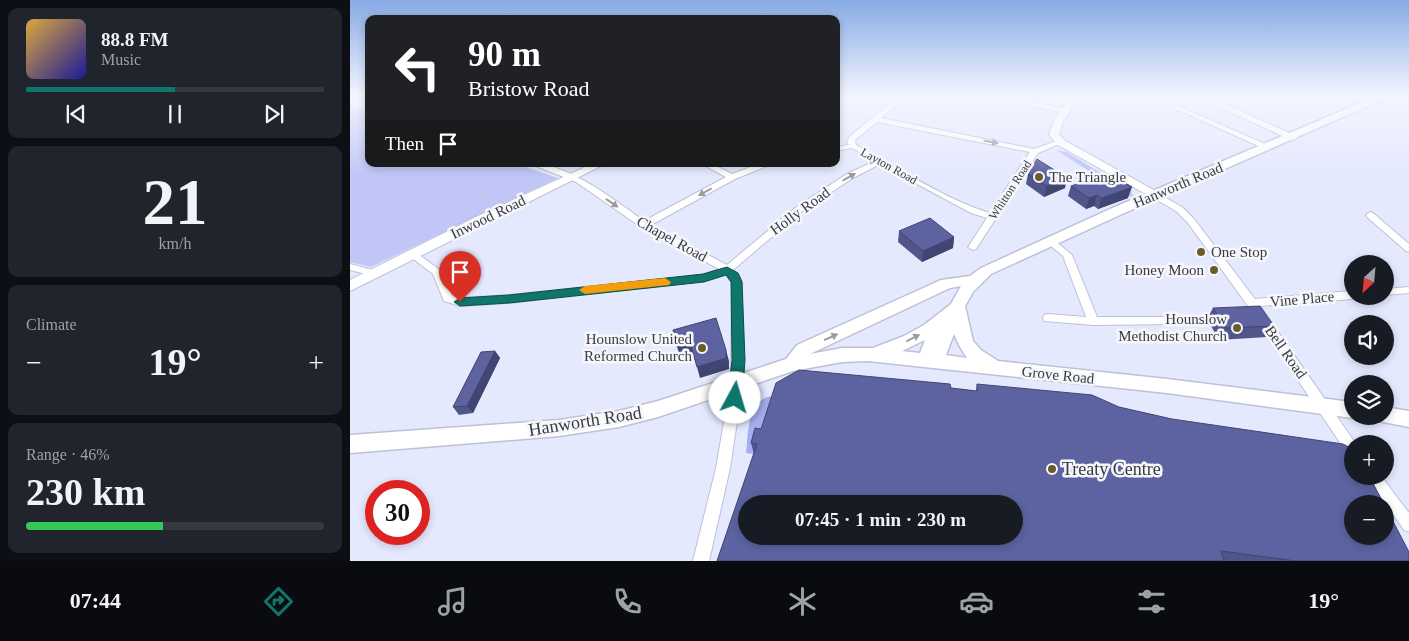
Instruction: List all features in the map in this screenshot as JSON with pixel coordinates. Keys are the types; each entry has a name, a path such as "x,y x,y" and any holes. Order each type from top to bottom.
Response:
{"main road":[{"name":"Hanworth Road","path":"931,360 954,309 971,282 986,271 1050,241 1327,121"},
{"name":"Hanworth Road","path":"350,444 591,424 635,416 792,364 803,350 946,284 961,281 971,282"},
{"name":"Hanworth Road","path":"868,354 889,349 909,341 954,309"},
{"path":"954,309 968,348 977,357 1003,369"},
{"name":"Grove Road","path":"792,364 815,358 868,354 1167,386 1344,409"},
{"path":"1394,411 1409,411"},
{"path":"1394,417 1409,419"}],"street":[{"name":"Layton Road","path":"872,121 853,138 851,142 854,146 879,162 974,211 992,217"},
{"path":"885,121 1035,151"},
{"path":"1059,121 1054,134 1060,142 1155,195"},
{"path":"1209,121 1268,147"},
{"path":"1258,121 1293,136"},
{"name":"Whitton Road","path":"972,247 1035,151 1060,142"},
{"path":"840,148 854,146"},
{"name":"Holly Road","path":"727,270 798,210 850,176 879,162"},
{"name":"Chapel Road","path":"544,167 572,176 644,225 727,270"},
{"name":"Inwood Road","path":"350,286 593,167"},
{"path":"712,167 732,176"},
{"path":"644,225 732,176 756,167"},
{"name":"Bell Road","path":"1155,195 1179,209 1191,222 1252,303 1344,437"},
{"path":"1370,215 1409,249"},
{"path":"1050,241 1067,255 1093,321"},
{"path":"412,254 437,272 448,298 460,302 509,299 704,278 727,270 734,276 737,282 737,382 723,468 701,561"},
{"path":"350,267 374,273"},
{"path":"1394,291 1409,290"},
{"name":"Vine Place","path":"1252,303 1344,295"},
{"path":"1048,318 1093,321 1174,321"},
{"path":"1380,485 1409,525"}],"shaded area":[{"path":"350,121 365,121 365,167 526,167 558,178 371,267 350,262"},
{"path":"1056,150 1067,152 1131,192 1134,197 1132,198"},
{"path":"773,396 754,454 746,453 753,410 764,398"}],"building":[{"path":"1037,159 1067,178 1047,186 1028,174"},
{"path":"1110,174 1132,187 1102,198 1097,195 1089,198 1071,186"},
{"path":"930,218 954,237 923,251 899,231"},
{"path":"1260,306 1274,326 1226,328 1213,308"},
{"name":"Hounslow United Reformed Church","path":"716,318 726,350 726,358 697,367 690,343 677,347 673,330"},
{"path":"495,351 467,406 453,407 481,352"},
{"name":"Treaty Centre","path":"799,370 950,384 951,388 977,391 977,384 1092,395 1119,407 1172,419 1343,444 1344,485 1374,485 1379,495 1344,495 1344,545 1394,545 1394,523 1409,552 1409,561 1296,561 1221,551 1224,561 717,561 738,500 738,545 1023,545 1023,495 740,495 757,444 751,443 755,428 761,429 776,383"}],"slow traffic":[{"path":"585,290 665,282"}],"place":[{"name":"The Triangle","path":"1039,177"},
{"name":"One Stop","path":"1201,252"},
{"name":"Honey Moon","path":"1214,270"},
{"name":"Hounslow Methodist Church","path":"1237,328"},
{"name":"Hounslow United Reformed Church","path":"702,348"},
{"name":"Treaty Centre","path":"1052,469"}],"route":[{"path":"460,302 509,299 704,278 727,270 734,276 737,282 738,360 735,398"}]}
